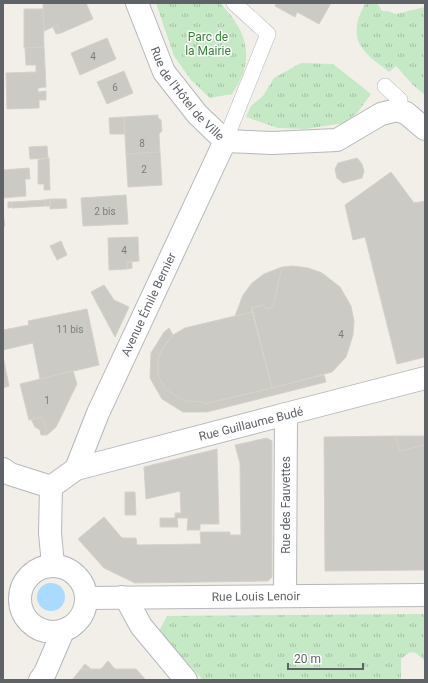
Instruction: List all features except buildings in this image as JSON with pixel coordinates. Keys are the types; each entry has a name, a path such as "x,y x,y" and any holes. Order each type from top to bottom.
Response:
{"street":[{"name":"Rue de l'Hôtel de Ville","path":"137,3 164,72 197,114 225,141 272,143 336,140 381,114 397,110"},
{"path":"397,110 406,113 424,128"},
{"name":"Avenue Émile Bernier","path":"76,469 102,406 225,141"},
{"name":"Rue Guillaume Budé","path":"76,469 425,378"},
{"name":"Rue des Fauvettes","path":"285,596 286,414"},
{"path":"3,469 10,474 51,487"},
{"path":"51,487 76,469"},
{"path":"51,487 50,533 53,565"},
{"path":"53,565 63,567 80,579 84,588 86,603 80,619 72,626 54,631 35,628 11,600 21,590 25,580 33,572 43,567 53,565"},
{"name":"Rue Louis Lenoir","path":"86,603 122,597 425,594"},
{"path":"122,597 128,602 141,626 186,680"},
{"path":"86,603 115,608 141,626"},
{"path":"40,680 45,673 52,654 54,631"}],"lane":[{"path":"225,141 268,34 234,3"},
{"path":"385,86 400,100 397,110"}],"green space":[{"name":"Parc de la Mairie","path":"156,3 220,3 230,14 242,35 246,46 244,69 240,81 232,94 210,98 191,80 174,56"},
{"path":"366,3 377,3 382,11 396,14 425,7 425,95 413,85 396,66 389,72 368,55 360,44 357,26 360,14"},
{"path":"301,63 333,64 371,94 357,113 344,123 305,129 278,128 246,117 251,106 263,96 274,78"},
{"path":"425,614 425,661 416,653 410,652 401,659 401,680 203,680 159,631 167,616"}],"water":[{"path":"51,583 61,587 65,597 61,607 51,611 41,607 37,597 41,587"}]}
